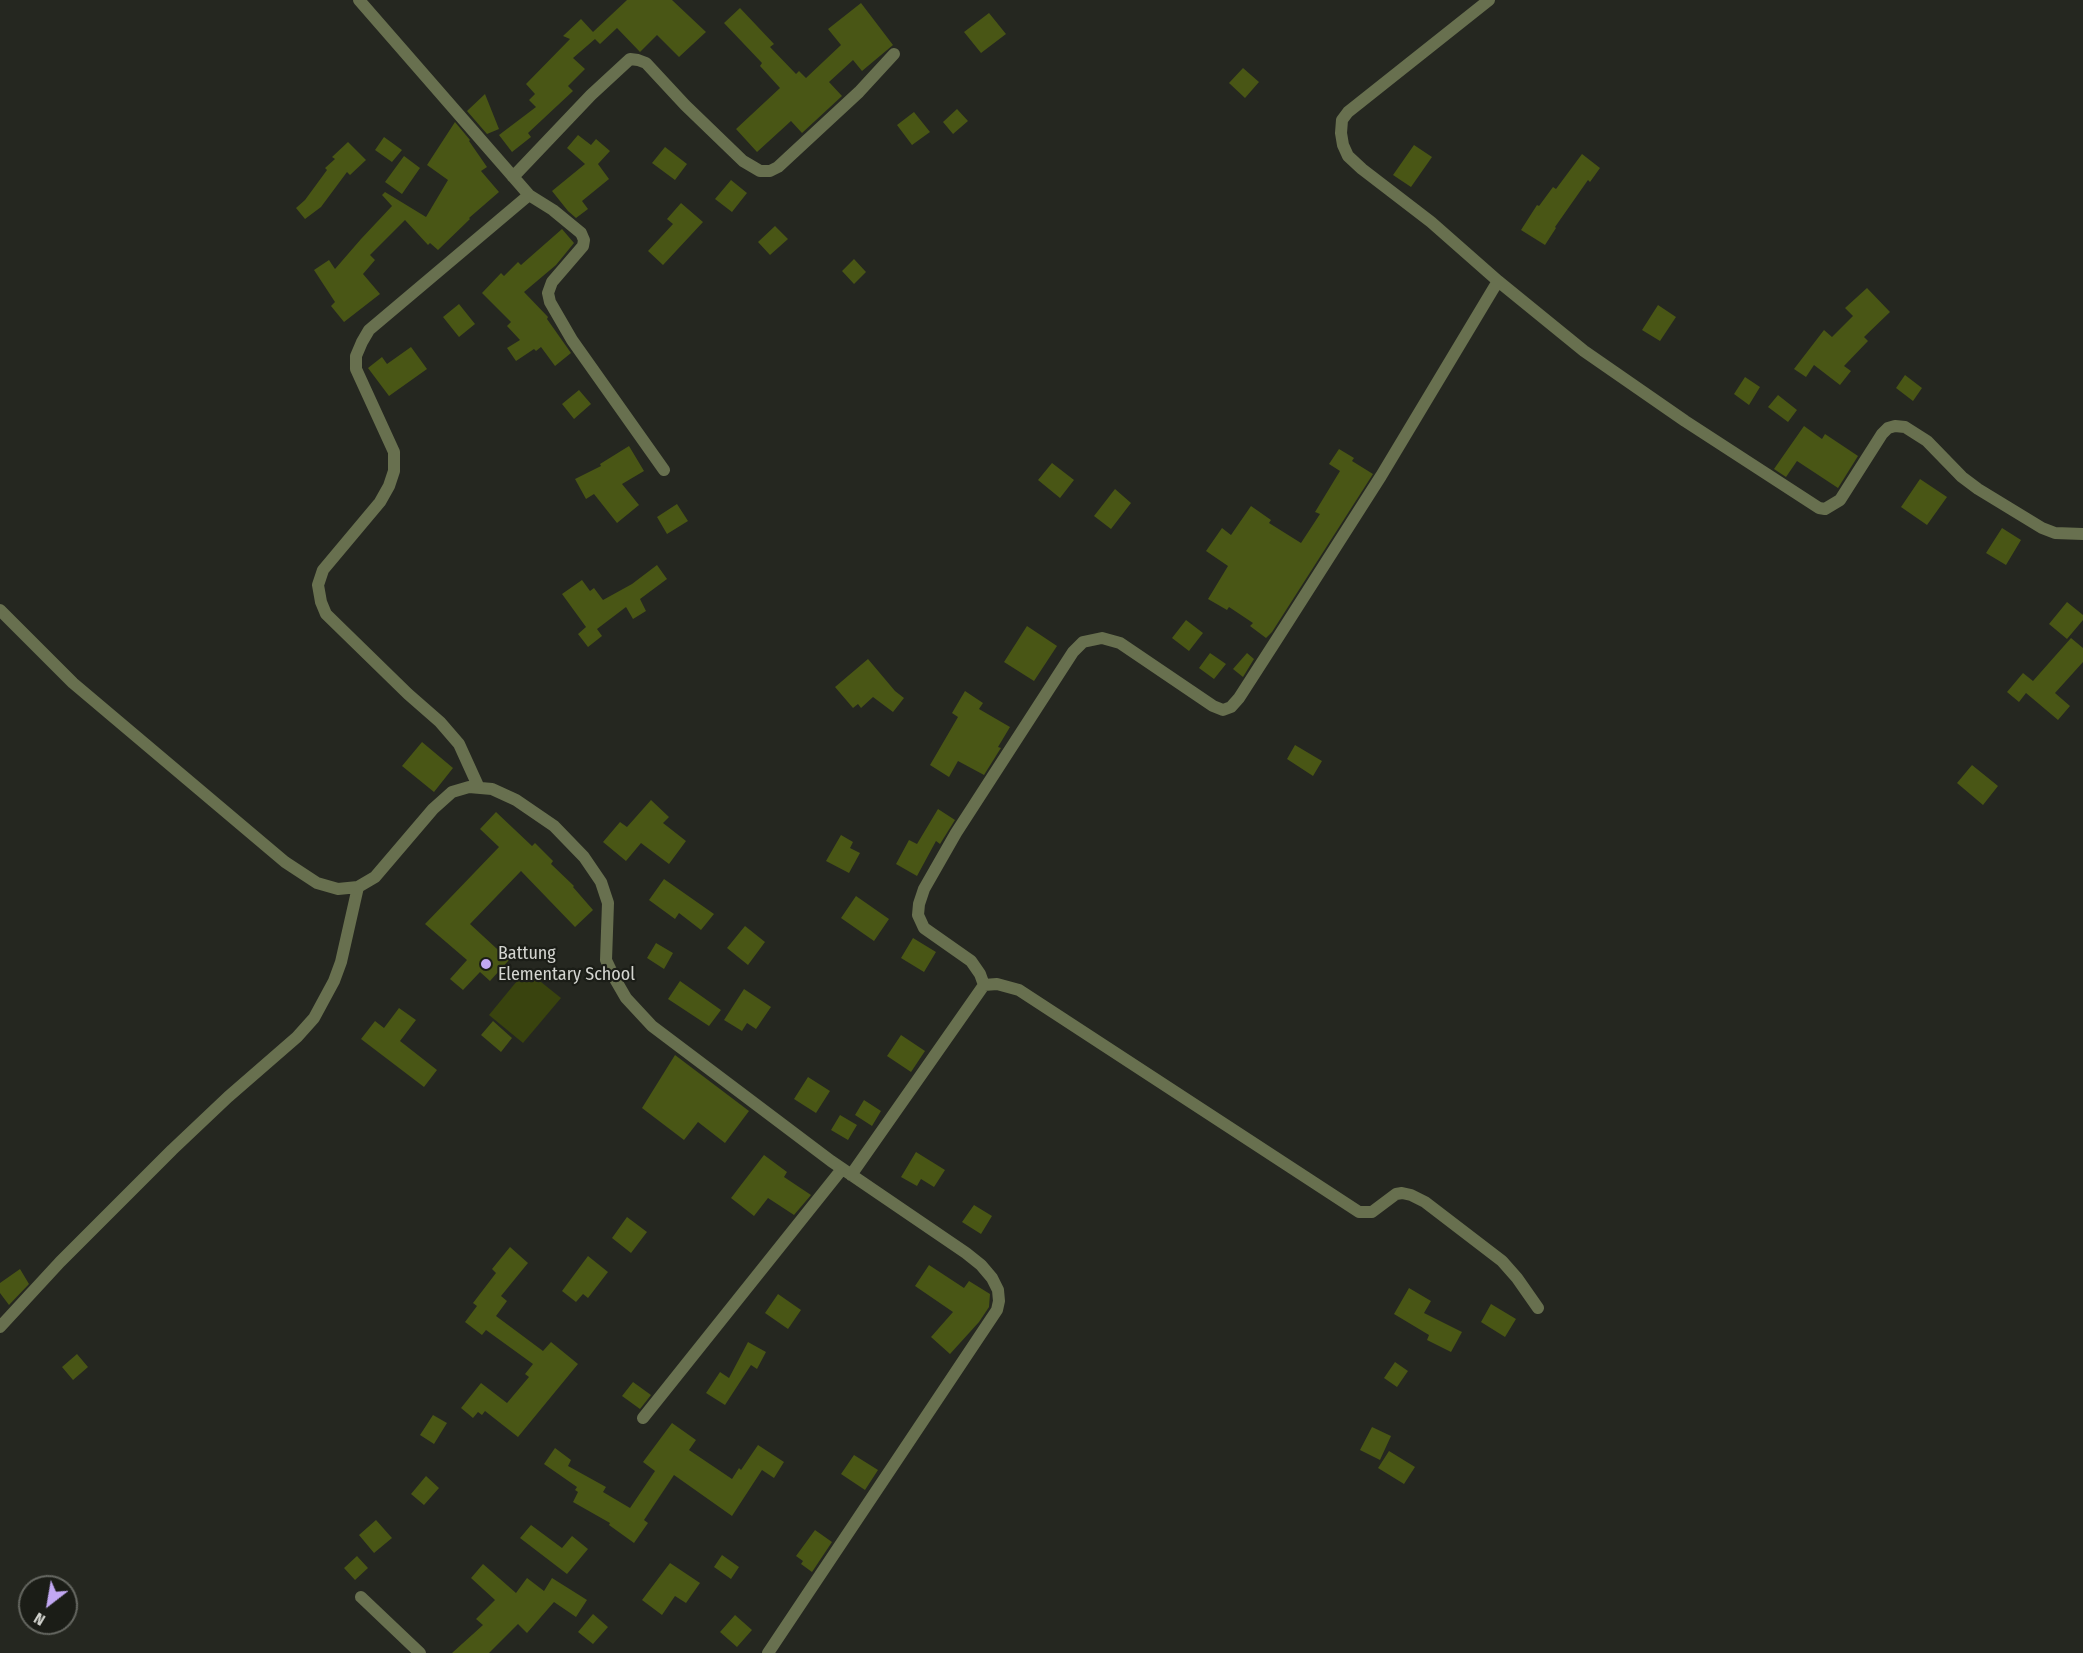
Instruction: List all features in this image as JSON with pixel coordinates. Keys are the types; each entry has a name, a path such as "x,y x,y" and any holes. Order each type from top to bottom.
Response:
{"street":[{"path":"359,0 529,195 554,210 581,233 584,240 583,246 552,282 548,293 550,302 572,340 664,470"},
{"path":"1489,0 1348,112 1342,120 1343,145 1348,156 1362,169 1439,229 1498,281 1584,351 1685,422 1819,508 1825,509 1840,500 1882,434 1888,428 1895,426 1905,427 1927,441 1970,483 2042,528 2055,533 2083,534"},
{"path":"513,177 591,95 630,59 646,63 685,105 743,161 760,171 770,171 778,167 859,92 894,54"},
{"path":"480,788 459,744 440,722 326,614 318,585 323,570 380,502 394,471 394,452 356,369 356,356 362,342 369,330 529,195"},
{"path":"984,985 971,961 924,928 918,915 919,904 924,889 956,833 1073,652 1083,642 1102,638 1120,643 1213,706 1223,710 1231,707 1258,669 1381,476 1498,281"},
{"path":"0,610 73,683 285,862 317,883 338,889 358,887 375,877 433,809 452,792 469,787 492,789 516,800 554,826 584,857 601,882 608,903 606,960 626,998 652,1026 847,1172 981,1265 992,1278 998,1290 997,1310 768,1653"},
{"path":"0,1327 60,1262 172,1150 297,1037 314,1018 341,962 358,887"},
{"path":"643,1418 847,1172 984,985 997,984 1018,990 1359,1212 1372,1212 1396,1194 1402,1193 1425,1202 1502,1261 1538,1308"},
{"path":"361,1597 420,1653"}],"green space":[{"path":"526,970 561,998 523,1043 489,1015"}],"building":[{"path":"627,0 672,0 706,32 679,57 657,35 640,52 617,28 600,44 595,39 573,58 585,69 568,86 573,91 528,133 531,137 512,152 499,135 536,107 529,100 535,94 526,84 570,39 563,36 581,19 593,32"},
{"path":"861,3 893,45 862,71 853,60 829,82 842,96 802,133 791,121 757,152 736,129 780,88 760,66 762,63 724,23 740,8 774,44 770,47 796,74 799,71 806,78 841,45 828,29"},
{"path":"989,13 1006,34 981,53 964,32"},
{"path":"1243,68 1259,82 1245,98 1229,83"},
{"path":"485,94 499,129 487,134 467,111"},
{"path":"957,109 968,121 953,134 943,122"},
{"path":"914,112 930,132 912,145 897,125"},
{"path":"455,122 487,167 481,171 499,192 469,218 438,250 430,243 428,245 405,220 370,255 375,260 363,274 380,294 344,322 331,306 335,302 314,270 329,260 335,269 392,206 382,195 385,192 426,217 448,180 427,165"},
{"path":"578,135 591,145 596,139 610,151 598,164 609,179 582,201 588,209 576,218 552,191 585,164 567,148"},
{"path":"384,137 402,150 392,162 375,150"},
{"path":"348,142 366,160 350,175 347,172 321,207 305,219 296,208 305,200 327,170 325,168 335,159 332,157"},
{"path":"1414,145 1432,157 1411,187 1393,175"},
{"path":"665,147 687,164 675,180 652,163"},
{"path":"1582,154 1600,168 1590,182 1588,180 1545,245 1521,230 1537,205 1539,206 1553,187 1556,189"},
{"path":"404,156 420,168 402,194 385,182"},
{"path":"731,180 747,193 732,212 715,199"},
{"path":"681,203 703,222 663,265 648,251 673,224 667,219"},
{"path":"775,226 788,239 770,255 758,242"},
{"path":"562,229 574,243 556,265 524,292 548,317 547,319 571,353 555,366 541,347 516,361 507,348 520,340 507,326 511,322 482,293 501,273 504,276 518,262 521,265"},
{"path":"854,259 866,272 854,284 842,271"},
{"path":"1867,288 1890,312 1864,337 1868,341 1844,366 1851,371 1840,385 1814,365 1806,377 1794,369 1824,330 1832,337 1853,316 1845,308"},
{"path":"459,304 475,324 459,337 443,317"},
{"path":"1658,305 1676,317 1660,341 1642,330"},
{"path":"411,347 427,369 389,396 368,368 382,357 387,364"},
{"path":"1905,375 1922,388 1913,401 1896,388"},
{"path":"1745,377 1760,387 1749,405 1734,394"},
{"path":"579,390 591,404 574,419 562,404"},
{"path":"1778,395 1797,410 1788,422 1768,407"},
{"path":"1804,426 1822,439 1825,434 1858,456 1838,488 1797,461 1786,477 1774,469"},
{"path":"629,446 644,471 622,484 639,505 617,523 594,494 586,499 575,479 601,466 600,464"},
{"path":"1339,449 1354,458 1352,461 1373,474 1266,638 1250,626 1253,623 1229,607 1227,610 1208,599 1228,566 1206,551 1222,528 1231,535 1251,506 1271,520 1269,523 1301,543 1320,514 1315,512 1340,471 1329,464"},
{"path":"1052,463 1074,480 1060,498 1038,480"},
{"path":"1920,479 1947,497 1927,525 1901,507"},
{"path":"1115,489 1131,503 1111,529 1094,516"},
{"path":"677,504 688,521 667,534 657,517"},
{"path":"2002,528 2021,540 2006,565 1986,553"},
{"path":"657,565 667,579 640,599 646,611 633,619 626,607 597,629 602,636 588,647 578,634 586,627 562,594 582,580 590,591 594,588 603,600 632,584"},
{"path":"2067,602 2083,615 2083,620 2067,639 2049,624"},
{"path":"1186,620 1203,633 1189,651 1172,638"},
{"path":"1027,626 1057,646 1034,681 1004,662"},
{"path":"2071,638 2083,648 2083,662 2055,693 2070,706 2058,720 2026,693 2019,702 2007,692 2023,673 2033,681"},
{"path":"1210,653 1226,664 1214,679 1199,668"},
{"path":"1247,653 1254,659 1243,677 1233,669"},
{"path":"868,659 895,691 904,698 893,712 873,697 861,708 858,704 853,708 835,687"},
{"path":"965,691 983,703 979,709 1010,727 998,747 1001,748 984,775 958,761 949,777 930,765 958,717 952,713"},
{"path":"422,742 453,768 434,792 402,766"},
{"path":"1295,745 1322,761 1313,776 1287,759"},
{"path":"1972,765 1998,786 1983,805 1957,783"},
{"path":"651,800 669,817 663,823 686,841 669,864 641,843 626,861 603,842 620,822 627,827"},
{"path":"938,809 955,820 940,844 936,841 917,876 896,864 909,840 917,844"},
{"path":"496,812 532,846 535,843 553,861 551,864 574,886 593,910 575,927 521,871 470,924 509,960 490,981 480,972 463,990 450,979 467,960 425,924 499,847 480,829"},
{"path":"841,835 853,842 850,848 860,853 849,873 826,861"},
{"path":"664,879 714,914 701,930 679,913 675,919 649,900"},
{"path":"856,896 889,919 874,941 841,918"},
{"path":"745,926 765,942 748,965 727,948"},
{"path":"913,938 936,952 924,972 901,958"},
{"path":"656,943 673,953 664,969 647,958"},
{"path":"680,981 721,1010 709,1026 668,999"},
{"path":"744,989 771,1007 756,1029 747,1023 742,1031 724,1020"},
{"path":"399,1008 416,1020 400,1041 437,1070 424,1087 361,1039 375,1021 384,1028"},
{"path":"493,1021 512,1038 501,1052 481,1035"},
{"path":"901,1035 925,1051 911,1072 887,1056"},
{"path":"675,1055 749,1111 725,1143 698,1122 684,1140 642,1108"},
{"path":"808,1077 830,1091 816,1113 794,1099"},
{"path":"864,1100 881,1111 872,1126 855,1115"},
{"path":"840,1115 857,1125 848,1140 831,1130"},
{"path":"916,1152 945,1170 934,1187 921,1179 917,1186 901,1177"},
{"path":"764,1155 787,1172 784,1177 811,1195 794,1215 768,1198 754,1216 731,1198"},
{"path":"974,1205 992,1216 981,1234 962,1222"},
{"path":"627,1217 647,1232 631,1253 612,1238"},
{"path":"510,1247 528,1263 501,1296 507,1301 496,1316 543,1351 551,1342 578,1364 518,1437 485,1411 482,1415 478,1412 473,1418 461,1408 481,1383 507,1403 529,1377 525,1374 533,1364 486,1330 482,1335 465,1322 477,1306 473,1303 496,1273 492,1269"},
{"path":"588,1256 608,1272 588,1298 583,1294 576,1302 562,1291"},
{"path":"929,1265 964,1288 969,1281 990,1294 989,1307 979,1322 950,1354 931,1337 953,1312 915,1286"},
{"path":"20,1269 29,1284 9,1305 0,1293 0,1283"},
{"path":"1409,1288 1431,1301 1424,1313 1462,1332 1451,1352 1427,1340 1429,1335 1394,1314"},
{"path":"778,1294 801,1310 788,1329 765,1313"},
{"path":"1491,1304 1516,1319 1505,1337 1481,1322"},
{"path":"748,1342 766,1352 757,1369 751,1365 725,1405 706,1393 720,1372 729,1378"},
{"path":"77,1354 88,1367 73,1380 62,1367"},
{"path":"1395,1362 1408,1371 1397,1387 1384,1378"},
{"path":"633,1382 651,1395 640,1409 622,1396"},
{"path":"433,1415 447,1423 434,1444 420,1435"},
{"path":"672,1423 696,1440 689,1450 732,1479 758,1445 784,1462 774,1478 762,1470 732,1516 674,1475 644,1520 648,1523 634,1543 609,1525 610,1523 573,1502 578,1492 575,1490 577,1487 544,1464 555,1448 571,1460 568,1466 606,1487 603,1492 630,1508 655,1471 643,1462"},
{"path":"1372,1427 1391,1436 1380,1460 1360,1450"},
{"path":"1389,1451 1415,1467 1404,1484 1378,1468"},
{"path":"854,1455 878,1470 865,1490 841,1474"},
{"path":"426,1476 439,1488 424,1505 411,1494"},
{"path":"376,1520 392,1538 374,1553 359,1535"},
{"path":"531,1525 562,1548 572,1536 588,1549 567,1574 520,1538"},
{"path":"815,1530 832,1542 812,1572 801,1564 803,1561 796,1556"},
{"path":"722,1555 739,1567 731,1579 714,1567"},
{"path":"357,1556 368,1568 355,1580 344,1568"},
{"path":"670,1563 700,1583 686,1603 675,1596 662,1615 642,1600"},
{"path":"483,1564 516,1593 527,1578 544,1591 552,1578 587,1600 576,1617 554,1602 527,1633 518,1624 489,1653 452,1653 483,1625 476,1619 495,1600 471,1578"},
{"path":"593,1614 608,1627 593,1644 578,1632"},
{"path":"735,1615 752,1630 737,1647 720,1632"}],"place":[{"name":"Battung Elementary School","path":"486,964"}]}
